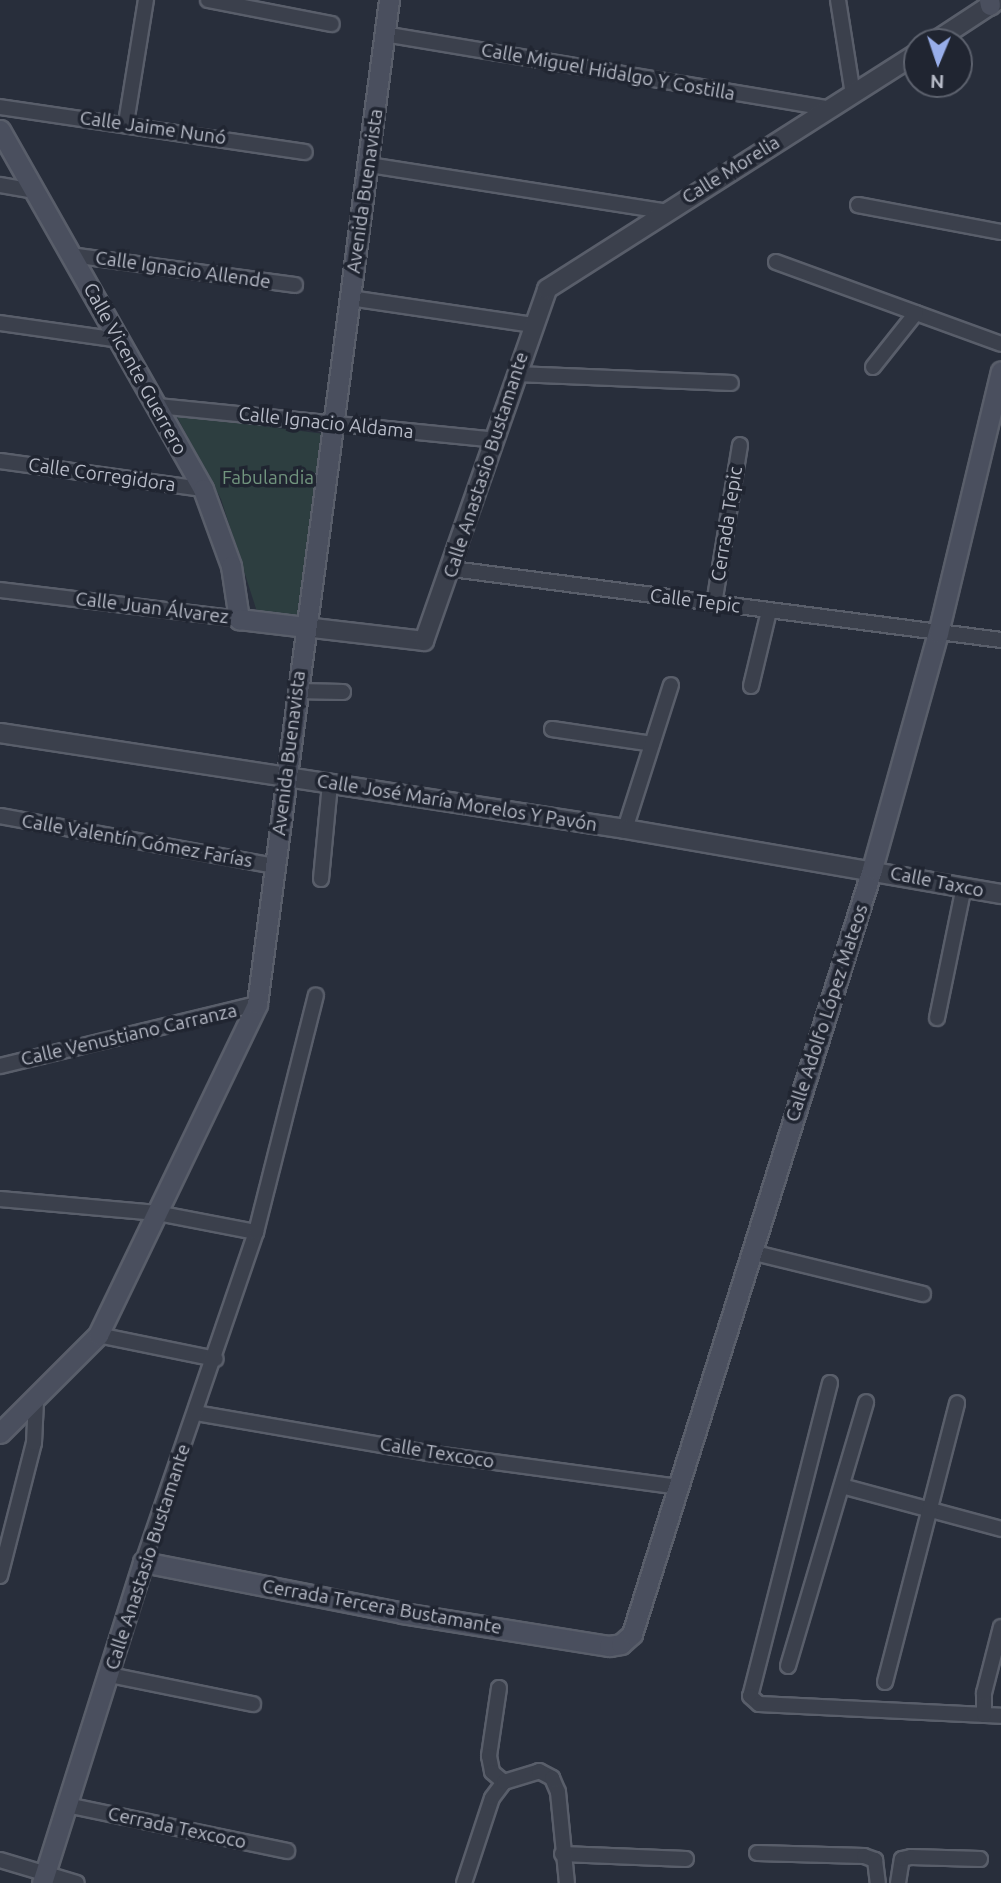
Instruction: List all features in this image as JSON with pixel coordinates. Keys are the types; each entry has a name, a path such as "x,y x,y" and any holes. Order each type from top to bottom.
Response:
{"main road":[{"name":"Avenida Buenavista","path":"0,1433 36,1400 98,1335 257,1004 296,691 369,165 389,0"},
{"name":"Calle Vicente Guerrero","path":"0,131 203,489 230,566 239,619"},
{"name":"Calle Adolfo López Mateos","path":"621,1644 632,1634 872,869 937,633 998,397 1001,371"},
{"name":"Calle Juan Álvarez","path":"239,619 305,626"},
{"name":"Cerrada Tercera Bustamante","path":"144,1562 402,1613 609,1646 621,1644"},
{"name":"Calle Anastasio Bustamante","path":"43,1879 144,1562"}],"street":[{"path":"126,123 146,0"},
{"path":"208,0 332,24"},
{"path":"838,0 853,95"},
{"path":"954,28 992,2"},
{"name":"Calle Miguel Hidalgo Y Costilla","path":"384,34 831,109"},
{"name":"Calle Morelia","path":"547,289 664,211 903,62"},
{"name":"Calle Jaime Nunó","path":"0,107 126,123 305,152"},
{"path":"369,165 664,211"},
{"path":"0,186 35,191"},
{"path":"858,205 1001,232"},
{"name":"Calle Ignacio Allende","path":"71,255 295,285"},
{"path":"776,262 1001,344"},
{"name":"Calle Anastasio Bustamante","path":"305,626 424,641 452,569 547,289"},
{"path":"350,298 533,325"},
{"path":"873,367 916,313"},
{"path":"0,323 119,340"},
{"path":"517,374 731,383"},
{"name":"Calle Ignacio Aldama","path":"157,406 495,440"},
{"name":"Cerrada Tepic","path":"714,604 740,445"},
{"name":"Calle Corregidora","path":"0,461 203,489"},
{"name":"Calle Tepic","path":"452,569 1001,640"},
{"name":"Calle Juan Álvarez","path":"0,590 239,619"},
{"path":"751,687 769,611"},
{"path":"625,829 671,685"},
{"path":"296,691 343,692"},
{"path":"552,729 652,744"},
{"name":"Calle José María Morelos Y Pavón","path":"0,733 872,869"},
{"path":"321,879 330,784"},
{"name":"Calle Valentín Gómez Farías","path":"0,816 275,866"},
{"name":"Calle Taxco","path":"872,869 1001,894"},
{"path":"937,1018 964,887"},
{"name":"Calle Anastasio Bustamante","path":"144,1562 216,1359 256,1232 316,995"},
{"name":"Calle Venustiano Carranza","path":"0,1066 257,1004"},
{"path":"0,1199 157,1213 256,1232"},
{"path":"751,1252 923,1294"},
{"path":"98,1335 216,1359"},
{"path":"830,1383 750,1696 759,1704 1001,1716"},
{"path":"0,1576 34,1443 36,1400"},
{"path":"788,1666 866,1402"},
{"path":"885,1682 957,1403"},
{"name":"Calle Texcoco","path":"196,1413 428,1453 679,1487"},
{"path":"842,1486 1001,1529"},
{"path":"984,1715 984,1693 1001,1627"},
{"path":"110,1675 253,1704"},
{"path":"499,1688 489,1756 492,1772 505,1782"},
{"path":"464,1883 484,1814 505,1782 528,1771 552,1778 558,1792 564,1881"},
{"name":"Cerrada Texcoco","path":"67,1805 287,1851"},
{"path":"757,1853 875,1860 878,1883"},
{"path":"562,1854 686,1859"},
{"path":"898,1883 902,1859 980,1859"},
{"path":"0,1860 43,1879 77,1883"}],"green space":[{"name":"Fabulandia","path":"176,415 325,434 301,620 258,615 221,499"}]}
